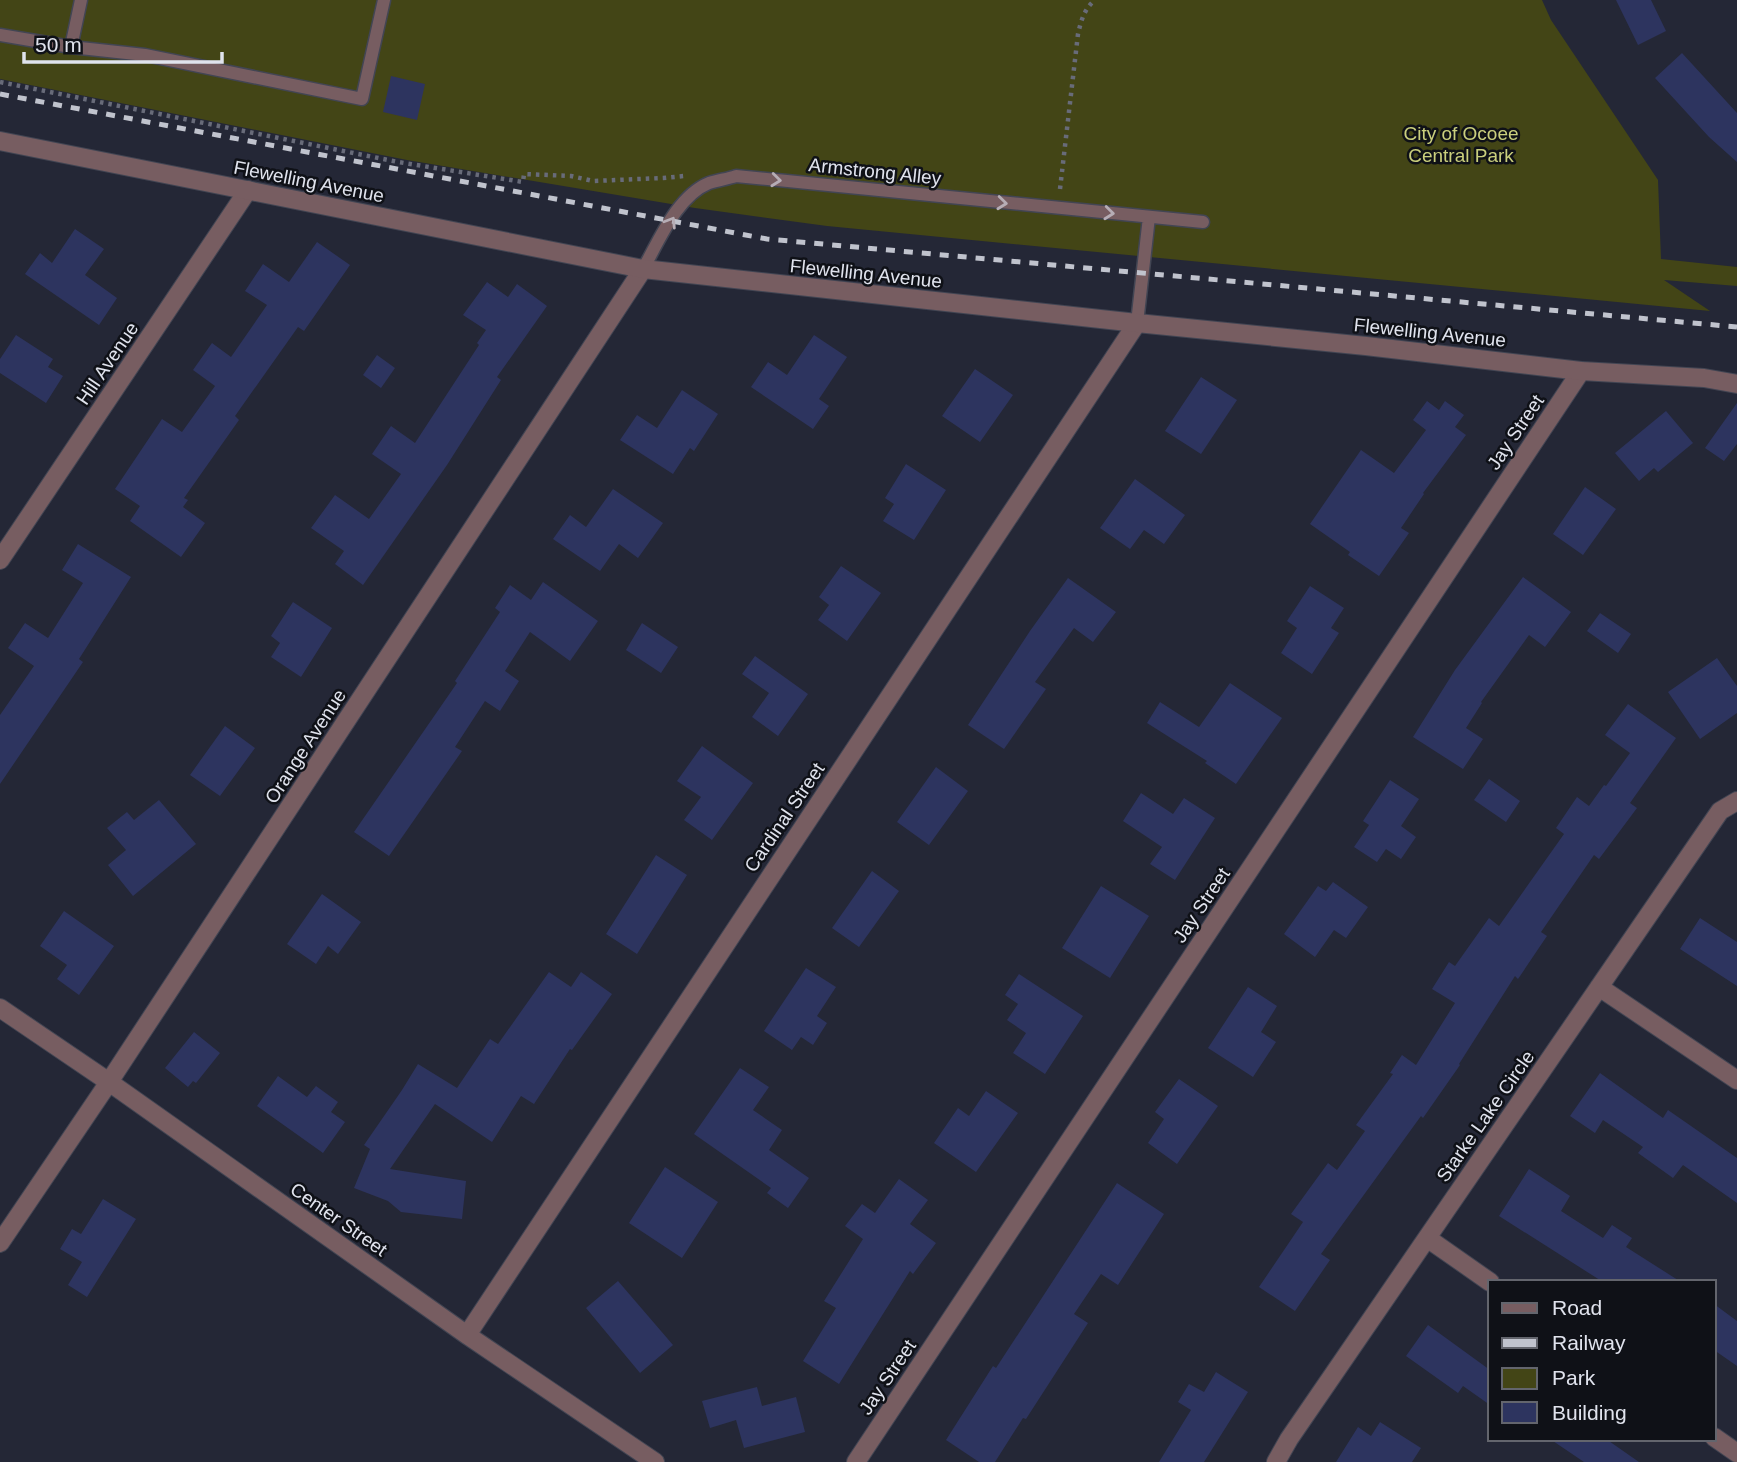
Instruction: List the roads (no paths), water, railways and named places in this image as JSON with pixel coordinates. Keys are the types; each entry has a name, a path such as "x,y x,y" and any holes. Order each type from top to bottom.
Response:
{"street":[{"name":"Flewelling Avenue","path":"0,141 643,269 1581,371 1704,378 1737,384"},
{"name":"Hill Avenue","path":"0,560 248,190"},
{"name":"Orange Avenue","path":"0,1243 109,1082 643,269"},
{"name":"Cardinal Street","path":"467,1335 1137,323"},
{"name":"Jay Street","path":"856,1462 1581,371"},
{"name":"Starke Lake Circle","path":"1276,1462 1289,1439 1720,811 1737,801"},
{"path":"1599,987 1737,1080"},
{"name":"Center Street","path":"0,1008 467,1335 655,1462"},
{"path":"1427,1238 1488,1281"},
{"path":"1716,1438 1737,1453"}],"lane":[{"path":"71,47 81,0"},
{"path":"0,35 71,47 145,55 362,99 384,0"},
{"name":"Armstrong Alley","path":"643,269 687,198 708,183 736,176 1203,222"},
{"path":"1137,323 1149,217"}],"railway":[{"path":"0,94 767,239 1737,327"}],"park label":[{"name":"City of Ocoee Central Park","path":"1461,144"}]}
